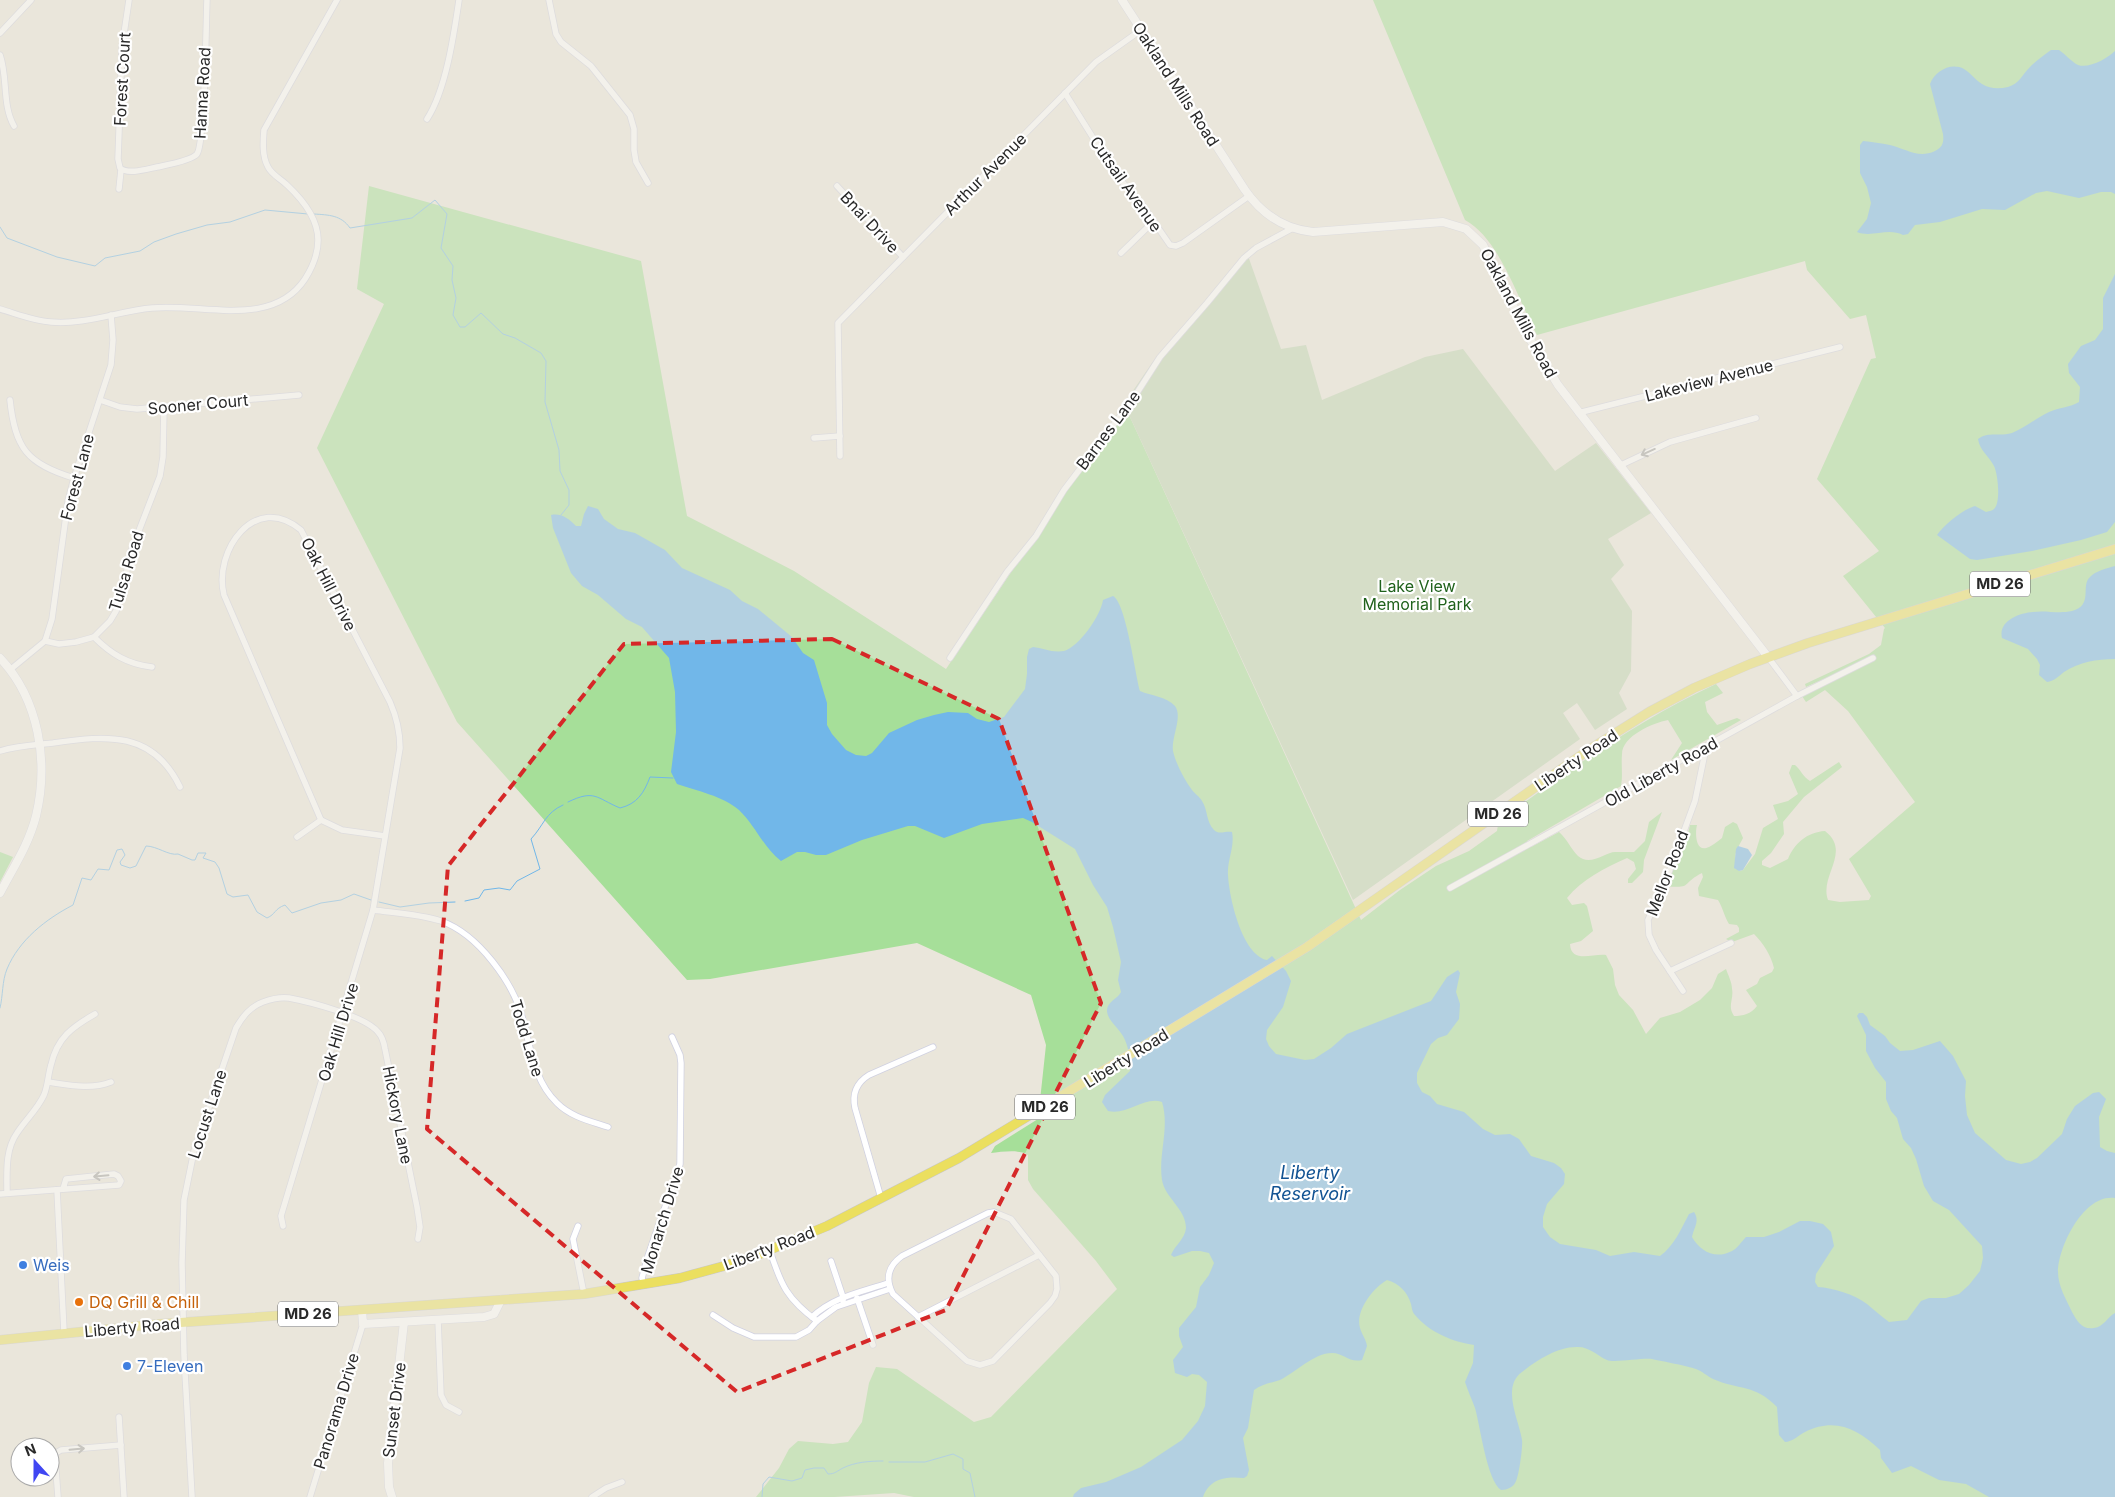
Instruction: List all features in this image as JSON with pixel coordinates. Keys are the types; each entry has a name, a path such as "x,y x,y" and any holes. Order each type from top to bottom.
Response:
{"main road":[{"name":"Liberty Road","path":"0,1340 64,1332 183,1322 584,1294 644,1285 710,1270 770,1251 815,1231 987,1143 1117,1064 1307,947 1619,730 1694,688 1768,657 2115,549"}],"street":[{"path":"0,33 31,0"},
{"name":"Forest Court","path":"122,170 118,159 122,46 129,0"},
{"name":"Hanna Road","path":"122,170 134,171 187,159 194,157 199,151 206,0"},
{"path":"0,309 21,316 52,322 70,322 134,310 170,307 252,310 281,301 299,288 312,268 318,241 314,224 306,207 268,168 264,154 264,130 337,0"},
{"path":"427,119 440,89 453,38 459,0"},
{"path":"549,0 556,34 561,42 591,66 630,116 634,129 636,162 648,183"},
{"name":"Oakland Mills Road","path":"1122,0 1249,196 1266,214 1293,228 1307,231 1326,232 1439,222 1451,223 1466,229 1478,238 1486,249 1532,344 1578,413 1797,696"},
{"name":"Arthur Avenue","path":"840,436 838,323 1103,56 1141,30"},
{"path":"0,55 4,69 8,111 14,126"},
{"name":"Cutsail Avenue","path":"1065,93 1117,176 1141,203 1168,243 1173,246 1180,245 1249,196"},
{"path":"119,189 122,170"},
{"name":"Bnai Drive","path":"837,186 903,257"},
{"path":"1121,253 1153,222"},
{"name":"Barnes Lane","path":"950,658 1007,572 1036,536 1064,490 1132,399 1160,357 1244,258 1256,248 1293,228"},
{"name":"Forest Lane","path":"45,641 52,619 63,529 74,478 112,365 111,315"},
{"name":"Lakeview Avenue","path":"1578,413 1840,347"},
{"name":"Sooner Court","path":"100,400 129,409 298,395"},
{"path":"10,400 13,425 19,441 25,450 47,469 74,478"},
{"name":"Tulsa Road","path":"94,637 110,622 116,611 123,592 130,554 160,476 163,457 164,407"},
{"path":"1619,466 1678,439 1756,418"},
{"path":"814,438 840,436 840,456"},
{"name":"Oak Hill Drive","path":"284,1226 281,1216 344,1013 373,910 400,748 396,717 301,530 287,520 272,517 261,518 245,527 232,545 225,560 221,583 224,595 321,820"},
{"path":"11,669 45,641 59,644 94,637 107,650 119,658 152,667"},
{"path":"0,658 11,669 28,699 36,723 40,744 40,793 36,818 24,849 0,893"},
{"name":"Old Liberty Road","path":"1450,888 1797,696 1873,658"},
{"path":"0,752 12,748 40,744 101,738 125,740 142,745 165,762 180,787"},
{"name":"Mellor Road","path":"1683,991 1656,950 1649,935 1648,920 1669,872 1695,801 1706,748"},
{"path":"297,837 321,820 342,830 385,836"},
{"name":"Todd Lane","path":"373,910 442,922 472,940 483,951 514,993 523,1019 537,1074 546,1090 558,1105 572,1114 608,1126"},
{"path":"1670,971 1731,943"},
{"name":"Locust Lane","path":"192,1497 183,1322 182,1222 186,1182 194,1151 236,1028 243,1017 255,1005 280,998 289,998 344,1013"},
{"name":"Hickory Lane","path":"344,1013 366,1023 382,1036 419,1219 418,1239"},
{"path":"7,1193 7,1165 13,1140 34,1112 48,1082 50,1065 59,1044 72,1028 94,1014"},
{"name":"Monarch Drive","path":"644,1285 642,1278 648,1256 680,1164 681,1063 680,1054 672,1037"},
{"path":"881,1198 855,1108 856,1088 869,1075 933,1047"},
{"path":"48,1082 87,1086 98,1086 111,1082"},
{"path":"0,1194 60,1189 118,1186 121,1181 114,1174 66,1179 60,1189 64,1332"},
{"path":"988,1213 1000,1213 1011,1219 1056,1276 1057,1289 1055,1296 993,1361 980,1365 966,1361 893,1294 889,1286 891,1267 902,1256 988,1213"},
{"path":"578,1226 573,1239 584,1294"},
{"path":"770,1251 784,1288 793,1301 815,1319"},
{"path":"918,1317 1039,1255"},
{"path":"831,1261 844,1297 842,1305"},
{"path":"815,1319 856,1297 889,1286"},
{"path":"713,1315 732,1328 754,1337 796,1337 809,1330 815,1319 827,1305 844,1297 856,1297"},
{"path":"856,1297 873,1345"},
{"path":"362,1310 363,1324 438,1320 489,1316 496,1311 502,1300"},
{"path":"438,1320 441,1395 446,1405 459,1412"},
{"name":"Sunset Drive","path":"392,1497 389,1487 388,1463 404,1322"},
{"name":"Panorama Drive","path":"310,1497 363,1324"},
{"path":"119,1417 124,1497"},
{"path":"58,1497 56,1453 61,1450 121,1445"},
{"path":"592,1497 606,1488 622,1482"}],"highlighted area":[{"path":"832,639 999,719 1101,1003 946,1310 737,1392 427,1129 448,866 624,644"}],"green space":[{"path":"1373,0 2115,0 2115,1497 914,1497 894,1493 834,1497 756,1497 779,1468 789,1449 798,1441 833,1444 848,1442 862,1422 869,1383 876,1367 897,1369 974,1422 991,1417 1117,1289 1096,1261 1033,1189 1028,1180 1028,1155 1015,1151 991,1153 995,1146 1038,1119 1046,1045 1031,995 917,943 710,979 687,980 457,722 317,448 384,304 357,289 369,186 641,261 687,516 794,571 946,669 1124,404 1361,920 1400,890 1436,866 1469,851 1497,831 1498,825 1506,816 1608,745 1661,712 1716,684 1723,693 1705,702 1707,712 1717,725 1737,718 1741,720 1671,760 1682,743 1668,720 1639,731 1623,747 1621,786 1527,841 1531,847 1559,832 1578,856 1588,860 1615,852 1634,852 1645,841 1649,822 1662,812 1644,860 1643,872 1632,883 1628,883 1628,879 1636,869 1634,862 1627,858 1602,870 1587,880 1567,898 1572,905 1584,903 1587,906 1593,931 1581,941 1570,944 1571,950 1579,956 1606,955 1613,969 1615,985 1619,995 1633,1010 1646,1034 1660,1018 1680,1012 1700,1000 1712,988 1718,974 1726,969 1732,986 1732,1012 1734,1016 1747,1014 1757,1006 1746,990 1757,984 1760,978 1772,972 1774,968 1766,950 1754,934 1732,942 1726,939 1739,932 1739,928 1737,925 1729,924 1718,900 1699,896 1698,888 1703,877 1702,873 1686,885 1680,887 1664,886 1678,851 1687,838 1690,825 1697,825 1697,841 1701,848 1704,848 1711,846 1722,838 1725,827 1733,822 1737,824 1743,838 1737,851 1736,861 1739,871 1743,870 1755,854 1763,828 1778,819 1773,805 1788,801 1798,794 1789,773 1792,765 1795,765 1810,781 1839,762 1842,767 1804,797 1783,822 1784,834 1771,853 1762,861 1762,865 1770,868 1788,859 1794,848 1807,836 1825,831 1833,839 1836,847 1826,891 1828,900 1840,902 1869,900 1871,896 1849,859 1915,802 1848,711 1825,690 1806,702 1802,696 1831,682 1828,677 1806,687 1805,684 1869,654 1881,645 1885,628 1843,576 1879,551 1817,479 1871,359 1876,358 1866,315 1850,319 1807,270 1805,261 1537,335 1498,256 1477,229 1465,220"},
{"name":"Lake View Memorial Park","path":"1247,253 1281,349 1306,345 1322,400 1425,357 1463,349 1555,471 1596,443 1651,513 1608,539 1624,565 1611,579 1632,611 1631,671 1619,693 1627,709 1595,730 1577,703 1563,713 1580,739 1353,900 1124,404 1152,363"},
{"path":"0,852 13,857 0,882"}],"water":[{"path":"2051,50 2059,50 2076,64 2082,66 2098,62 2115,51 2115,194 2101,192 2079,198 2047,191 2036,193 2005,210 1982,209 1940,222 1915,225 1908,234 1903,235 1892,232 1863,234 1857,232 1867,219 1871,203 1867,187 1860,173 1860,145 1863,141 1890,145 1918,154 1935,151 1943,142 1943,134 1930,84 1936,75 1949,67 1959,67 1985,86 1995,88 2008,87 2018,81 2032,65"},
{"path":"2115,274 2115,522 2107,532 2081,540 2032,551 1977,560 1970,559 1937,535 1944,526 1970,508 1975,506 1986,512 1993,510 1996,506 1998,501 1998,482 1995,470 1978,439 1986,435 2012,433 2049,412 2079,402 2080,387 2069,373 2068,364 2081,346 2095,340 2103,329 2103,298"},
{"name":"Liberty Reservoir","path":"588,506 598,509 604,519 618,529 635,533 665,550 682,568 730,590 742,601 758,609 792,637 803,653 814,660 827,703 827,725 846,750 856,755 866,756 872,753 889,733 917,720 934,715 948,712 968,713 977,719 989,722 1004,717 1025,689 1029,649 1033,647 1052,651 1064,651 1070,648 1094,622 1103,600 1113,596 1118,601 1126,624 1140,691 1163,698 1175,706 1178,716 1173,751 1178,766 1189,786 1202,801 1211,827 1220,833 1232,832 1233,838 1228,869 1229,885 1234,910 1244,937 1250,948 1258,956 1267,960 1272,956 1286,971 1291,981 1283,1007 1267,1030 1266,1039 1269,1046 1276,1054 1305,1060 1314,1059 1347,1034 1431,1001 1447,977 1458,970 1460,973 1456,992 1460,1004 1459,1019 1447,1035 1438,1038 1431,1044 1417,1073 1417,1083 1422,1092 1430,1096 1437,1104 1464,1112 1483,1129 1495,1135 1510,1134 1519,1139 1531,1156 1554,1163 1561,1168 1565,1174 1564,1184 1547,1204 1543,1217 1543,1227 1550,1237 1560,1244 1596,1250 1610,1256 1634,1252 1660,1256 1673,1242 1689,1214 1694,1212 1697,1221 1692,1237 1695,1242 1709,1253 1720,1255 1734,1250 1746,1237 1764,1237 1779,1232 1800,1221 1810,1221 1823,1224 1831,1232 1834,1246 1816,1274 1815,1282 1818,1287 1850,1294 1867,1304 1889,1322 1907,1320 1921,1301 1929,1298 1946,1298 1959,1294 1969,1285 1980,1271 1983,1258 1982,1246 1949,1210 1933,1201 1924,1186 1916,1159 1911,1148 1903,1139 1897,1118 1891,1111 1886,1099 1886,1082 1875,1068 1866,1051 1866,1035 1857,1016 1859,1013 1863,1013 1870,1025 1885,1036 1900,1051 1913,1050 1940,1041 1953,1056 1966,1081 1967,1115 1975,1133 2006,1160 2021,1164 2037,1158 2062,1134 2067,1119 2075,1106 2093,1093 2099,1092 2106,1099 2099,1117 2100,1147 2115,1153 2115,1198 2104,1199 2093,1204 2083,1213 2068,1236 2059,1261 2058,1272 2059,1282 2065,1297 2080,1324 2086,1328 2097,1327 2115,1313 2115,1497 1989,1497 1966,1484 1939,1480 1911,1466 1892,1473 1881,1458 1880,1450 1855,1431 1836,1426 1826,1426 1805,1432 1785,1442 1779,1435 1777,1407 1761,1394 1713,1379 1687,1366 1652,1359 1610,1361 1589,1349 1581,1347 1562,1349 1547,1355 1516,1378 1512,1395 1522,1448 1514,1485 1501,1490 1496,1485 1488,1465 1475,1408 1465,1382 1473,1363 1474,1345 1450,1339 1427,1326 1414,1314 1410,1300 1405,1292 1395,1283 1387,1280 1371,1294 1360,1314 1360,1328 1367,1346 1362,1360 1357,1361 1336,1353 1325,1354 1312,1359 1286,1377 1254,1390 1248,1428 1243,1438 1249,1470 1247,1476 1244,1478 1225,1478 1214,1482 1203,1497 1073,1497 1081,1488 1106,1482 1141,1467 1182,1440 1198,1421 1205,1406 1207,1382 1199,1375 1192,1374 1187,1377 1175,1373 1173,1360 1183,1347 1179,1336 1179,1328 1196,1307 1200,1287 1209,1275 1214,1263 1209,1253 1200,1251 1192,1251 1174,1257 1171,1255 1184,1235 1186,1228 1183,1215 1167,1192 1162,1180 1161,1160 1165,1122 1162,1102 1149,1102 1115,1112 1108,1111 1102,1102 1105,1095 1130,1071 1127,1044 1109,1018 1107,1010 1111,1002 1121,992 1118,980 1121,962 1107,907 1093,885 1075,849 1023,818 982,824 944,838 915,826 908,826 862,840 826,855 797,852 781,861 769,849 745,816 733,805 718,797 677,784 671,772 676,732 675,692 669,658 642,627 626,619 598,595 582,586 571,573 553,528 551,515 564,517 576,526 581,526"},
{"path":"2115,566 2115,659 2082,663 2064,672 2054,680 2047,682 2039,675 2040,665 2028,649 2002,638 2003,627 2011,619 2022,614 2067,612 2079,608 2085,600 2086,585 2090,577 2098,571"},
{"path":"1738,846 1748,849 1752,855 1743,870 1739,871 1734,868"}],"waterway":[{"path":"314,214 330,215 339,218 350,228 412,218 435,200 447,214 441,248 453,266 452,280 456,298 453,315 460,327 465,327 481,313 503,334 515,338 541,353 546,361 545,402 559,450 560,471 569,490 569,505 561,515"},
{"path":"0,227 7,238 57,257 95,266 105,258 140,251 154,242 176,234 207,225 230,222 265,210 308,214"},
{"path":"568,802 584,796 595,796 620,808 631,804 639,797 650,777 673,778"},
{"path":"465,901 479,898 484,890 499,888 510,890 517,881 540,869 531,839 548,816 563,805"},
{"path":"0,1008 5,974 12,958 34,931 73,905 82,878 91,880 98,869 109,870 117,850 122,849 125,855 120,862 121,865 130,868 136,866 146,846 171,854 178,854 192,860 195,860 198,853 206,853 203,858 215,862 219,868 227,894 233,897 248,895 257,912 267,918 285,905 292,913 321,903 341,900 354,894 371,900"},
{"path":"379,902 400,907 455,902"},
{"path":"889,1462 925,1462 953,1454 963,1459 963,1469 970,1473 975,1497"},
{"path":"762,1497 763,1484 769,1477 792,1481 802,1478 805,1470 814,1468 824,1468 830,1474 852,1464 883,1461"}],"place":[{"name":"Weis","path":"23,1265"},
{"name":"DQ Grill & Chill","path":"79,1302"},
{"name":"7-Eleven","path":"127,1366"}]}
